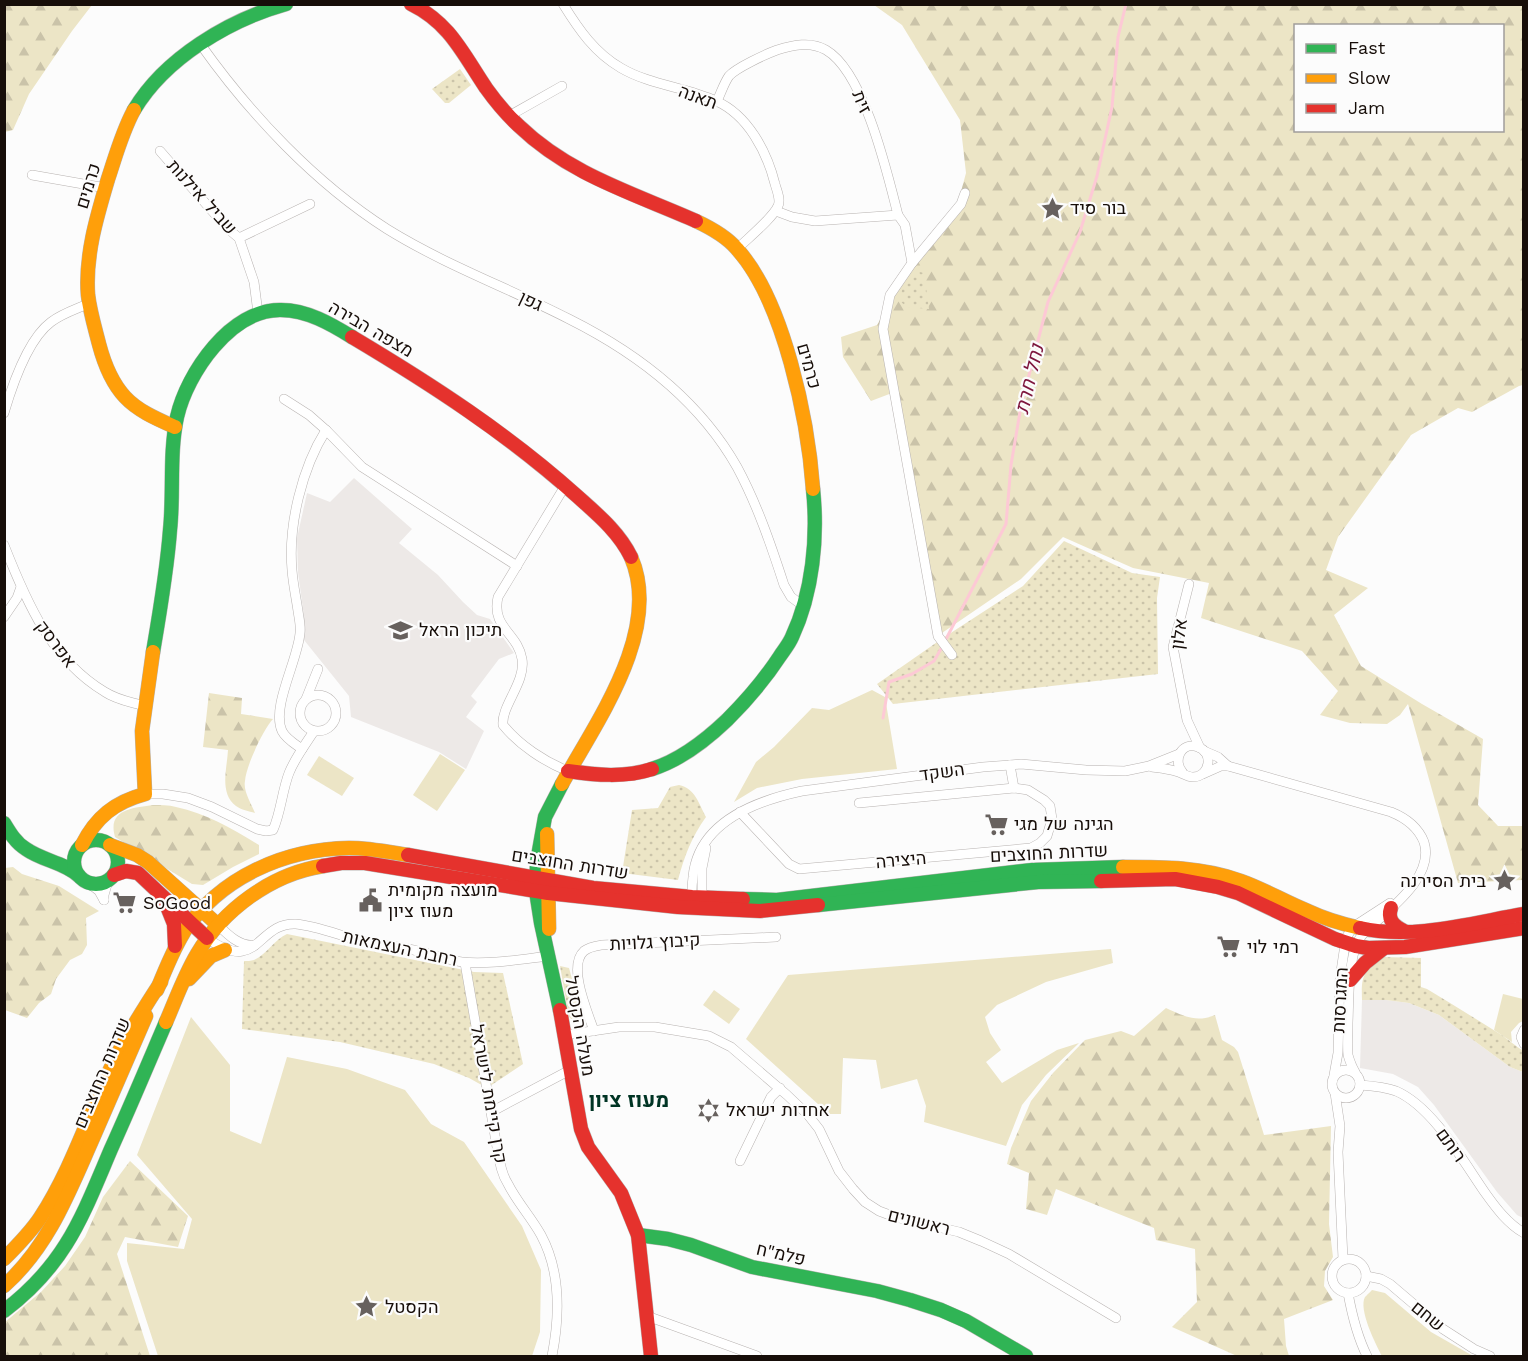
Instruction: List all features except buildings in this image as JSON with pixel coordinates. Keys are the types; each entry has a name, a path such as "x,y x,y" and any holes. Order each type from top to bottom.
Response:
{"main road":[{"name":"כרמים","path":"175,427 145,413 130,402 115,384 103,361 92,321 88,287 90,255 97,217 125,129 138,105 156,84 181,60 217,32 286,4"},
{"name":"כרמים","path":"411,4 421,8 430,8 509,116 543,147 567,163 608,184 716,231 737,249 763,287 776,319 798,392 807,438 815,518 808,583 792,637 764,681 739,708 693,749 655,769 640,772 603,774 568,771"},
{"name":"מצפה הבירה","path":"145,794 142,730 144,706 165,579 171,526 175,427 179,406 199,367 213,348 231,330 249,316 271,309 297,311 319,318 359,340 459,403 547,469 622,540 631,558 639,580 640,608 635,635 627,661 614,689 545,816 539,844 542,885"},
{"path":"111,878 118,865 118,859 117,854 100,839 97,832 101,817 126,799 145,794"},
{"path":"85,880 74,865 76,853 91,827 107,812"},
{"path":"4,823 24,849 65,866 85,880 99,884 124,871 134,872 207,938"},
{"path":"38,856 58,857 73,852 89,841 107,843 148,862 218,925"},
{"name":"שדרות החוצבים","path":"4,1286 26,1265 52,1229 175,949 190,923 224,889 250,872 268,864 309,853 347,848 389,852 542,885"},
{"name":"שדרות החוצבים","path":"4,1311 45,1274 70,1240 112,1149 180,989 207,938 242,901 269,885 302,871 340,863 376,864 542,885 697,901 760,911 1028,883 1175,879 1238,893 1351,944"},
{"name":"שדרות החוצבים","path":"697,901 777,900 1050,869 1180,868 1208,872 1246,883 1321,917 1360,928 1406,932 1524,914"},
{"name":"מעלה הקסטל","path":"542,885 549,954 581,1129 588,1147 621,1193 638,1235"},
{"path":"180,891 200,895 224,889"},
{"path":"161,894 171,913 176,931 175,949"},
{"path":"1391,908 1389,919 1395,926 1406,932"},
{"path":"1351,944 1384,948 1405,947 1524,928"},
{"path":"1350,980 1365,963 1384,948"},
{"path":"180,989 211,956 225,950"},
{"path":"4,1259 30,1233 43,1214 65,1171 114,1061 160,982"},
{"path":"638,1235 651,1356"},
{"name":"פלמ\"ח","path":"638,1235 691,1245 752,1267 910,1300 966,1321 1026,1356"}],"street":[{"name":"תאנה","path":"563,4 586,40 602,56 622,69 644,79 717,101 734,112 747,125 768,159 780,203 776,211"},
{"name":"זית","path":"717,101 730,75 774,51 796,44 824,48 837,57 857,87 879,146 898,215 905,225 912,263"},
{"name":"גפן","path":"201,45 233,88 273,132 312,172 358,210 450,264 569,319 604,338 675,389 698,412 736,466 764,528 784,585 791,597 802,605"},
{"path":"509,116 561,86"},
{"name":"שביל אילנות","path":"160,151 227,228 239,238 254,282 258,313"},
{"path":"32,175 106,188"},
{"path":"952,655 938,636 884,329 890,295 912,263 961,204 965,193"},
{"path":"239,238 310,204"},
{"path":"737,249 776,211 815,221 898,215"},
{"path":"4,413 17,376 39,335 50,323 90,303"},
{"path":"284,399 326,430 363,466 517,566"},
{"path":"302,749 281,729 280,717 282,698 301,632 292,569 292,543 297,505 307,469 316,445 326,430"},
{"path":"565,486 498,597 495,608 500,621 518,646 522,658 522,671 503,716 503,725 548,763 568,771"},
{"name":"אפרסק","path":"4,545 35,617 69,665 106,694 144,706"},
{"name":"אלון","path":"1180,752 1187,739 1187,720 1173,647 1189,584"},
{"path":"4,618 17,598 21,586"},
{"path":"306,699 317,695 329,699 336,708 332,726 320,732 314,731 308,729 300,716 302,704 318,669"},
{"name":"אלון","path":"1187,720 1202,749"},
{"path":"145,794 189,798 257,829 273,830 295,759 314,731"},
{"path":"1228,766 1218,757 1191,746 1180,752 1178,764 1183,773 1193,777 1221,766 1228,766 1391,812 1410,822 1419,832 1425,846 1425,857 1423,869 1417,880 1391,908 1360,928"},
{"path":"1202,749 1209,760 1203,774"},
{"name":"השקד","path":"740,812 762,801 801,791 1021,764 1125,771 1149,766 1180,752"},
{"path":"1010,765 1014,788"},
{"name":"השקד","path":"1149,766 1183,773"},
{"name":"היצירה","path":"740,812 789,864 799,869 1031,848 1047,836 1052,819 1050,806 1044,800 1028,790 1014,788 859,803"},
{"path":"697,901 695,862 712,834 728,819 740,812"},
{"path":"1360,928 1402,896"},
{"name":"רחבת העצמאות","path":"225,950 240,952 251,949 282,926 300,924 357,940 419,951 465,963 549,954"},
{"path":"218,925 244,944 251,946 257,944"},
{"name":"המגרסות","path":"1334,1076 1338,1053 1340,986 1351,944 1359,939 1360,928 1347,934 1351,944 1348,1053 1355,1072"},
{"name":"קיבוץ גלויות","path":"594,1031 578,978 579,957 585,950 602,945 776,937"},
{"path":"207,938 225,950"},
{"name":"קרן קיימת לישראל","path":"465,963 501,1166 507,1183 540,1234 553,1261 557,1291 557,1320 552,1356"},
{"name":"ראשונים","path":"565,1035 619,1027 656,1027 709,1036 730,1047 780,1088 808,1115 819,1129 839,1171 865,1202 895,1217 959,1232 981,1241 1009,1254 1116,1318"},
{"path":"1524,1030 1521,1036 1524,1044"},
{"path":"1340,1126 1332,1084 1337,1072 1344,1069 1355,1072 1360,1085 1357,1093 1351,1097 1340,1126 1338,1162 1344,1259"},
{"path":"491,1112 570,1070"},
{"name":"רותם","path":"1360,1085 1394,1090 1414,1101 1424,1110 1493,1204 1506,1219 1524,1233"},
{"path":"741,1161 771,1097 780,1088"},
{"path":"1335,1093 1341,1097 1351,1097"},
{"path":"1344,1259 1352,1259 1364,1268 1366,1276 1360,1288 1348,1293 1336,1287 1332,1278 1332,1270 1344,1259"},
{"name":"שחם","path":"1366,1276 1381,1279 1390,1284 1443,1329 1474,1349 1490,1356"},
{"path":"1348,1293 1358,1336 1367,1356"},
{"path":"647,1316 757,1356"}],"shaded area":[{"name":"תיכון הראל","path":"354,478 412,529 399,543 438,575 477,615 490,619 514,653 499,659 471,696 477,702 466,717 484,731 466,769 439,752 351,717 349,696 304,640 297,538 307,493 330,502"},
{"path":"1362,1000 1409,1003 1439,1015 1510,1067 1523,1072 1523,1218 1517,1215 1497,1192 1434,1105 1418,1087 1393,1074 1360,1068"}],"green space":[{"path":"5,4 92,5 29,94 13,130 5,132"},
{"path":"874,5 1523,5 1523,385 1472,412 1458,408 1411,435 1338,537 1326,570 1368,588 1334,615 1361,666 1483,739 1478,805 1498,826 1523,826 1523,880 1458,883 1408,704 1400,715 1387,724 1350,723 1320,715 1338,691 1302,651 1201,618 1209,583 1133,568 1063,537 1021,579 939,635 892,393 871,401 843,357 841,337 877,325 904,278 956,210 966,173 960,120 902,25"},
{"path":"460,69 471,85 449,103 445,103 432,89"},
{"path":"911,270 924,273 929,309 907,307 901,302 902,289"},
{"path":"1064,541 1132,573 1160,577 1157,598 1158,674 893,704 877,684 1023,586"},
{"path":"872,690 885,697 897,769 802,779 757,788 734,802 756,762 812,708 829,710"},
{"path":"209,693 242,698 241,714 273,719 256,748 246,774 245,789 255,813 238,807 227,794 225,780 228,750 203,747"},
{"path":"440,754 465,770 437,811 413,795"},
{"path":"319,756 354,778 342,796 307,775"},
{"path":"679,785 693,793 706,817 689,847 678,880 622,873 632,810 658,808 670,787"},
{"path":"153,805 187,810 219,823 259,845 259,854 203,885 192,884 115,837 114,828 118,815 130,809"},
{"path":"13,867 22,874 59,886 99,911 86,918 87,945 82,954 70,960 56,979 51,994 39,1003 27,1018 5,1010 5,868"},
{"path":"287,934 474,972 503,973 523,1064 487,1088 434,1064 340,1042 242,1029 244,961 259,957"},
{"path":"1111,949 1113,963 1046,982 997,1005 985,1017 990,1033 1001,1050 986,1062 1002,1083 1057,1050 1079,1043 1046,1075 1022,1105 1006,1146 924,1122 926,1106 917,1079 881,1089 876,1060 843,1058 841,1114 829,1114 746,1039 788,975"},
{"path":"1383,957 1421,958 1421,987 1523,1050 1523,1072 1510,1067 1439,1015 1409,1003 1362,1000 1362,984 1365,974"},
{"path":"560,966 569,968 583,1019 581,1020 575,1021 569,1017"},
{"path":"714,990 740,1009 729,1024 703,1005"},
{"path":"1503,994 1523,999 1523,1021 1511,1032 1512,1042 1494,1030"},
{"path":"1166,1008 1184,1016 1196,1018 1215,1015 1222,1040 1238,1052 1264,1135 1331,1126 1329,1224 1333,1257 1325,1271 1324,1286 1333,1300 1284,1319 1289,1356 1237,1356 1172,1327 1197,1302 1195,1249 1156,1240 1154,1228 1056,1189 1047,1215 1026,1209 1029,1173 1007,1164 1011,1148 1031,1101 1053,1073 1085,1040 1121,1031 1134,1036"},
{"path":"191,1017 230,1065 230,1131 261,1144 287,1057 347,1069 405,1090 431,1124 464,1142 522,1226 541,1270 540,1332 532,1356 158,1356 127,1261 127,1243 184,1249 192,1219 137,1155"},
{"path":"130,1161 188,1216 178,1247 125,1237 117,1254 150,1356 5,1356 5,1322 41,1292 65,1266 85,1237 103,1197"},
{"path":"1372,1290 1385,1293 1431,1332 1473,1356 1382,1356 1364,1310 1365,1297"}],"waterway":[{"name":"נחל חרת","path":"945,641 1006,524 1011,465 1021,406 1048,302 1080,232 1097,176 1112,107 1118,37 1126,4"},
{"name":"נחל חרת","path":"883,718 889,682 912,674 934,661 942,647"}],"traffic: fast":[{"path":"134,110 163,74 200,43 243,20 286,4"},
{"path":"153,652 169,545 172,459 177,417 190,382 201,364 229,332 245,320 263,313 281,310 300,312 352,337"},
{"path":"652,769 683,755 719,728 755,689 789,642 805,602 812,564 815,526 813,489"},
{"path":"560,1010 536,891 537,862 545,817 562,784"},
{"path":"4,823 22,847 79,876"},
{"path":"96,840 112,846 118,862 112,878 96,884 80,878 74,862 80,846 96,840"},
{"path":"743,899 777,900 1032,870 1123,867"},
{"path":"818,905 1038,882 1101,881"},
{"path":"4,1311 43,1275 70,1238 91,1196 166,1022"},
{"path":"638,1235 691,1245 752,1267 877,1291 910,1300 966,1321 1026,1356"}],"traffic: slow":[{"path":"134,110 119,144 96,221 88,265 88,295 101,351 116,385 136,406 175,427"},
{"path":"696,221 733,244 754,271 768,299 791,363 799,396 806,430 813,489"},
{"path":"562,784 607,704 632,645 638,615 639,585 631,557"},
{"path":"82,845 87,835 107,812 124,801 145,794 142,731 153,652"},
{"path":"547,834 549,929"},
{"path":"110,845 137,855 148,862 218,925"},
{"path":"157,990 180,939 199,913 216,896 256,870 301,854 325,850 356,848 408,855"},
{"path":"166,1022 192,962 220,923 250,896 267,886 304,870 323,866"},
{"path":"1123,867 1183,869 1226,876 1250,884 1321,916 1360,928"},
{"path":"189,979 211,956 225,950"},
{"path":"4,1259 32,1229 62,1180 114,1061 161,982"},
{"path":"4,1286 34,1254 56,1217 146,1016"}],"traffic: jam":[{"path":"411,4 436,20 446,30 498,103 539,143 559,158 603,181 696,221"},
{"path":"352,337 440,392 551,473 614,531 631,557"},
{"path":"568,771 621,775 652,769"},
{"path":"408,855 593,888 743,899"},
{"path":"323,866 365,863 548,893 678,907 760,911 818,905"},
{"path":"114,875 126,871 138,873 207,938"},
{"path":"1101,881 1175,879 1218,887 1238,893 1335,939 1368,948 1405,947 1524,928"},
{"path":"166,904 174,924 175,946"},
{"path":"1391,908 1392,922 1404,931"},
{"path":"1360,928 1380,931 1421,931 1463,926 1524,914"},
{"path":"1350,980 1365,963 1384,948"},
{"path":"560,1010 581,1129 588,1147 621,1193 638,1235 651,1356"}],"place":[{"name":"בור סיד","path":"1052,208"},
{"name":"תיכון הראל","path":"401,630"},
{"name":"הגינה של מגי","path":"996,824"},
{"name":"בית הסירנה","path":"1504,881"},
{"name":"מועצה מקומית מעוז ציון","path":"370,900"},
{"name":"SoGood","path":"125,903"},
{"name":"רמי לוי","path":"1229,947"},
{"name":"אחדות ישראל","path":"708,1110"},
{"name":"הקסטל","path":"367,1307"}],"district":[{"name":"מעוז ציון","path":"629,1100"}]}
